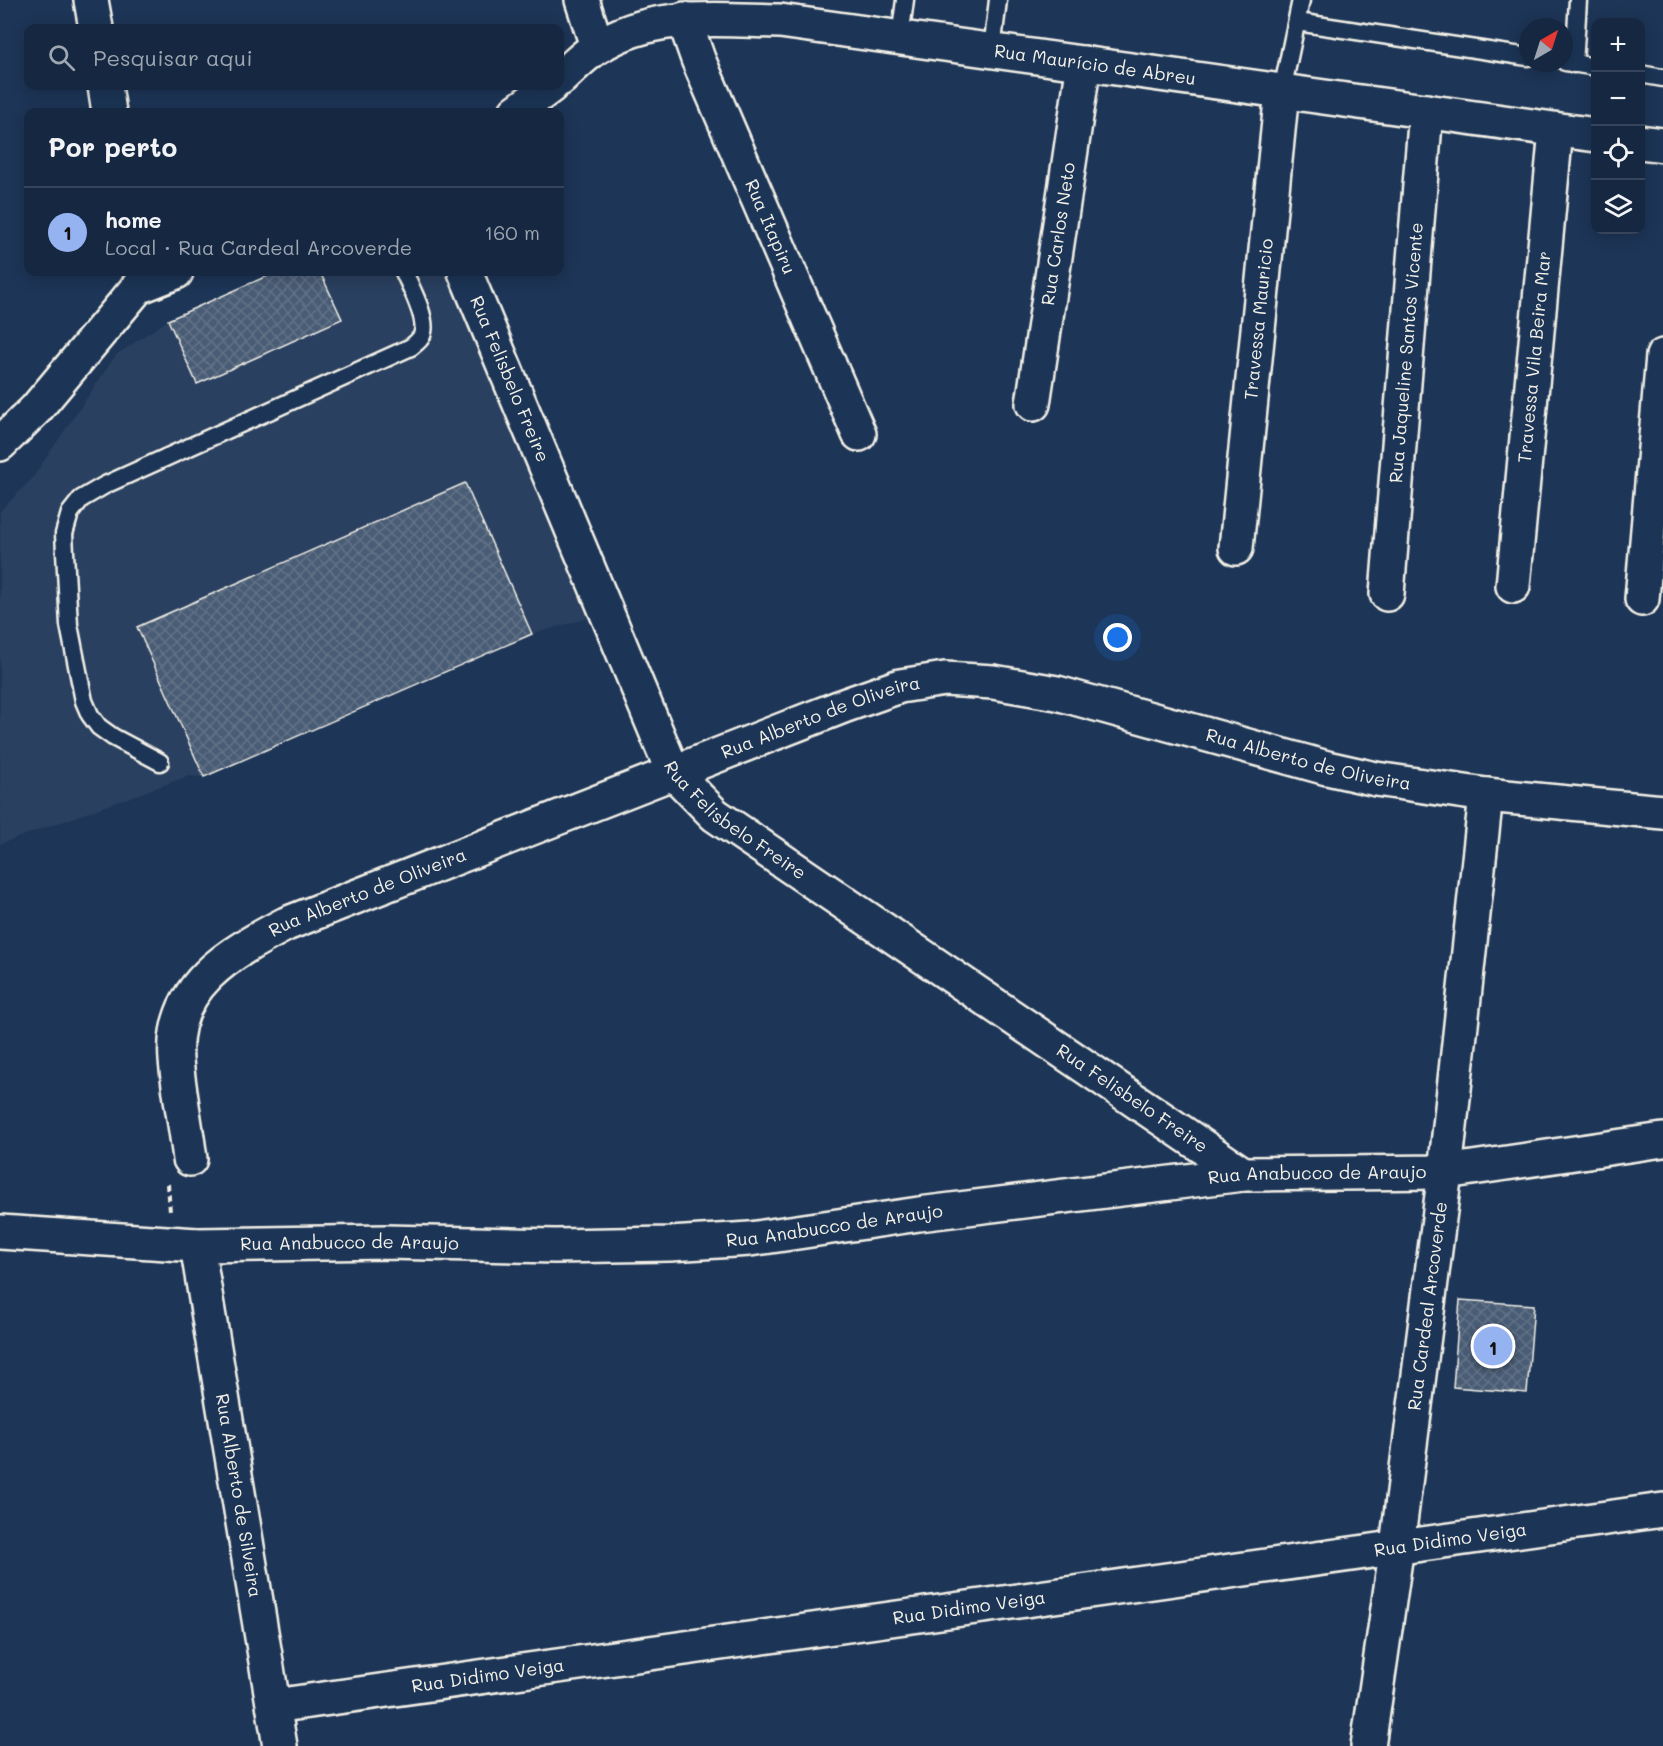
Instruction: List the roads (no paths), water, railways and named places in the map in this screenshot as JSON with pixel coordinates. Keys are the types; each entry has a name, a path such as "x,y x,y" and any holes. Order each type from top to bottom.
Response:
{"street":[{"path":"91,0 95,24"},
{"path":"582,0 597,46"},
{"name":"Rua Maurício de Abreu","path":"564,75 597,46 624,32 642,26 684,19 780,21 1591,134"},
{"name":"Rua Itapiru","path":"684,19 698,59 859,434"},
{"name":"Rua Carlos Neto","path":"1033,404 1084,63"},
{"path":"106,90 108,108"},
{"path":"521,108 546,90"},
{"name":"Travessa Mauricio","path":"1236,548 1282,91"},
{"name":"Rua Jaqueline Santos Vicente","path":"1388,594 1426,111"},
{"name":"Travessa Vila Beira Mar","path":"1514,586 1556,130"},
{"path":"1645,143 1663,145"},
{"path":"0,444 36,409 137,279 154,276"},
{"name":"Rua Felisbelo Freire","path":"467,276 673,772 715,815 1243,1174"},
{"path":"1642,599 1663,356"},
{"name":"Rua Alberto de Oliveira","path":"190,1159 176,1058 179,1020 193,993 210,972 242,947 286,924 673,772 900,686 945,679 993,682 1056,693 1327,768 1376,779 1486,795 1663,812"},
{"name":"Rua Cardeal Arcoverde","path":"1368,1746 1397,1546 1446,1172 1486,795"},
{"name":"Rua Anabucco de Araujo","path":"0,1232 197,1245 386,1242 555,1246 670,1244 750,1239 919,1214 1243,1174 1446,1172 1663,1140"},
{"name":"Rua Alberto de Silveira","path":"197,1245 280,1746"},
{"name":"Rua Didimo Veiga","path":"274,1706 1663,1510"}],"lane":[{"path":"900,38 905,0"},
{"path":"992,50 998,0"},
{"path":"1282,91 1301,0"},
{"path":"1573,35 1578,0"},
{"path":"1297,22 1519,56"},
{"path":"1573,64 1591,66"},
{"path":"1645,75 1663,78"},
{"path":"160,762 99,727 84,701 69,625 64,534 70,513 81,499 105,485 411,347 421,338 424,331 423,320 406,276"}],"place":[{"name":"home","path":"1493,1346"}]}
